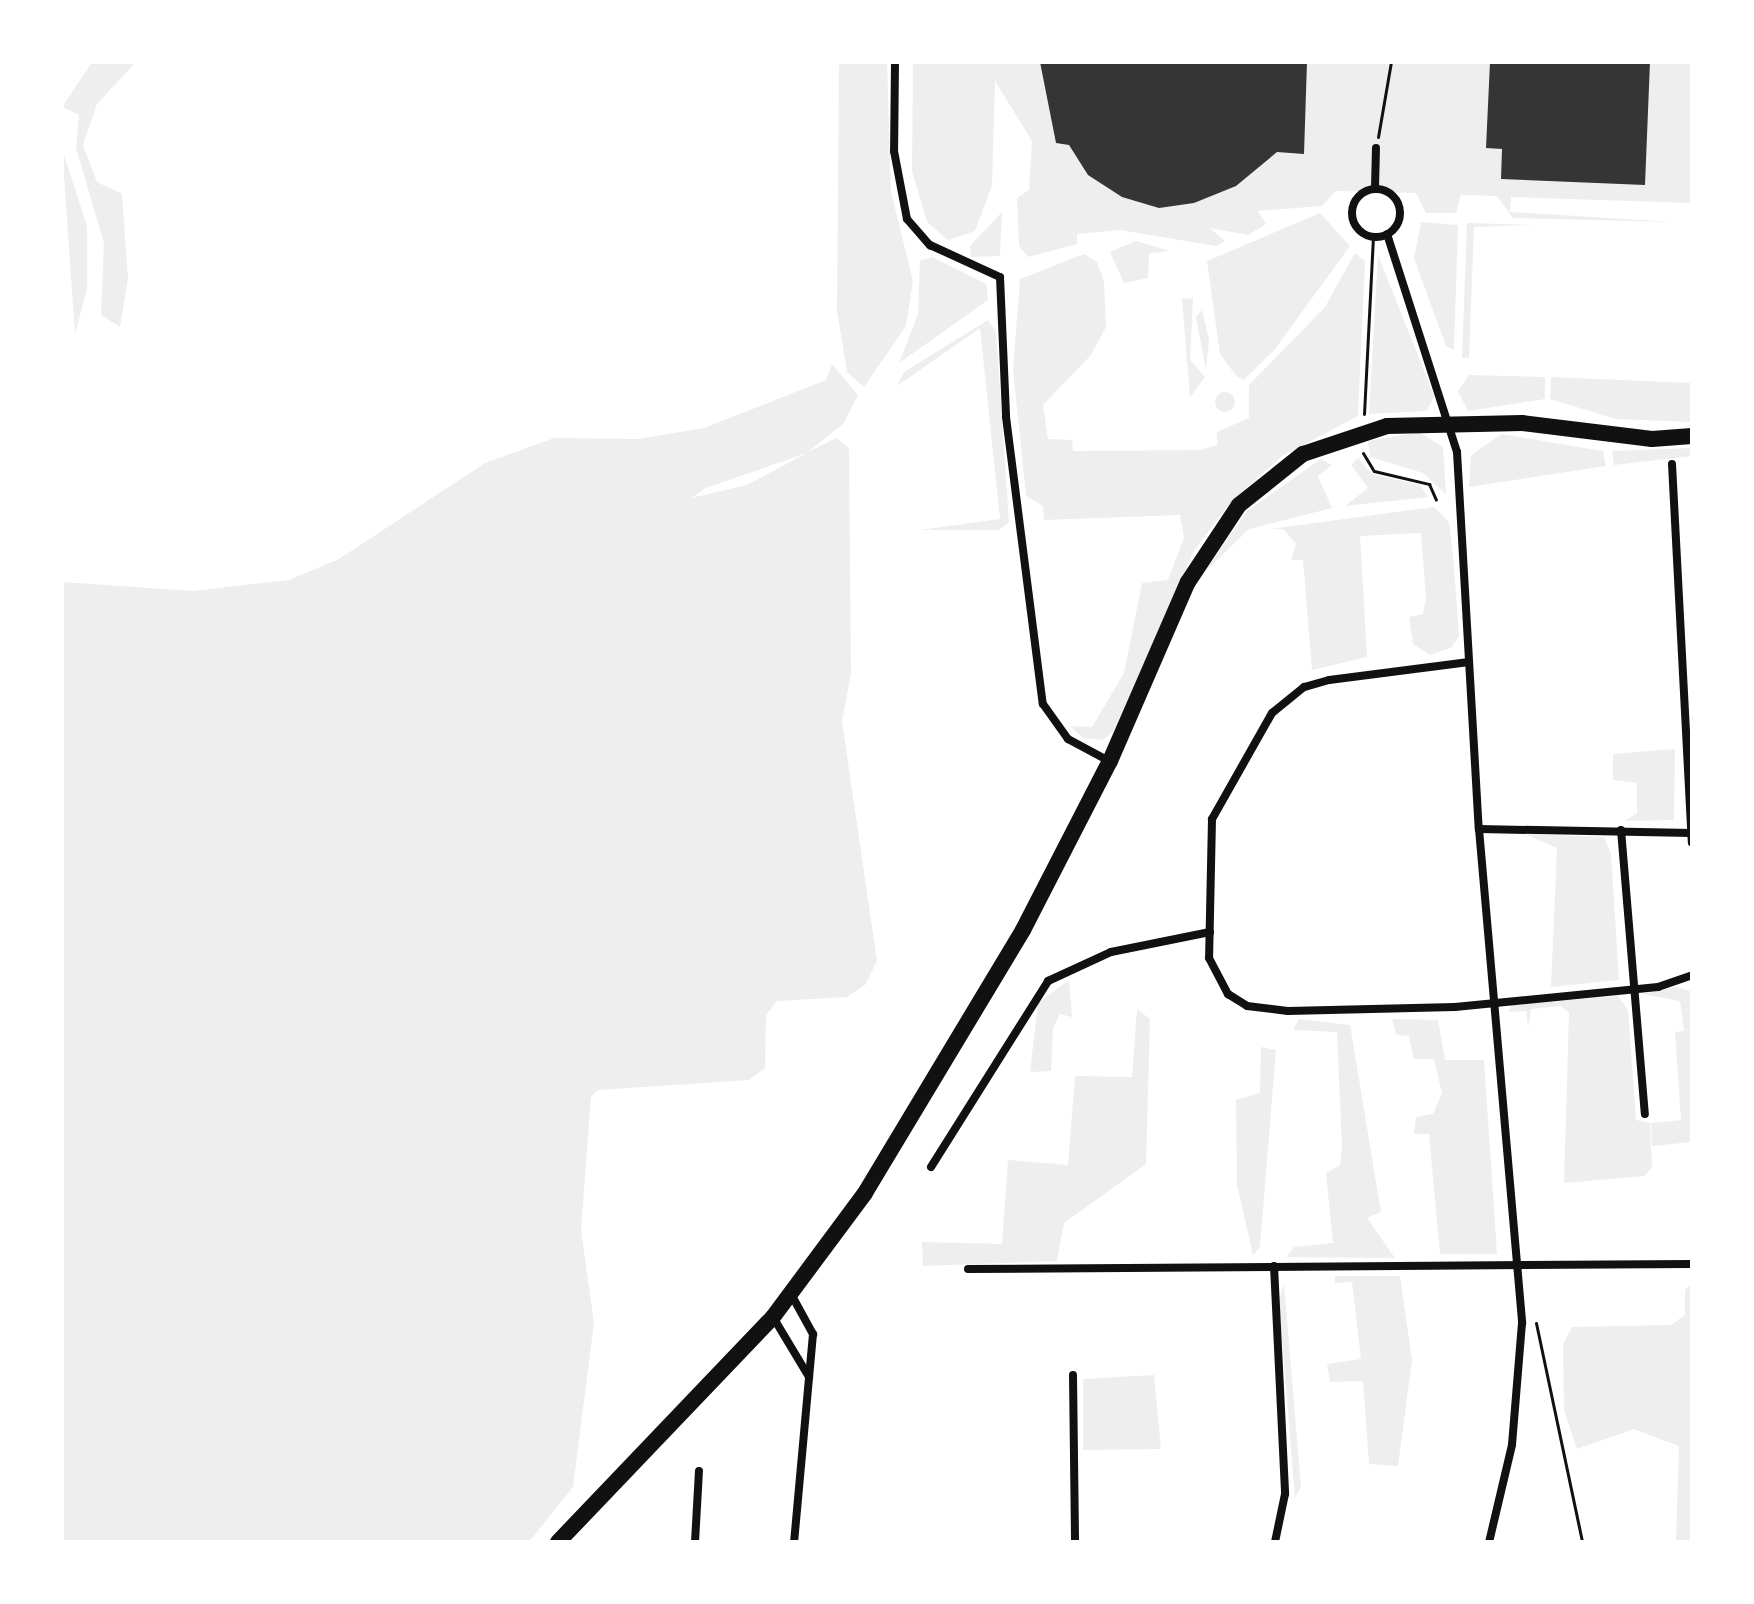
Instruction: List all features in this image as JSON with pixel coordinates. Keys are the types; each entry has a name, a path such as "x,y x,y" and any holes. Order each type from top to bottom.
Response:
{"main road":[{"path":"558,1542 773,1317 925,1098 1110,761 1173,613 1219,529 1279,470 1324,444 1407,424 1453,422 1692,436"}],"street":[{"path":"895,62 894,151 907,219 930,245 1000,277 1006,417 1039,686 1068,739 1110,761"},
{"path":"1375,188 1376,148"},
{"path":"1375,188 1397,201 1400,216 1387,234 1373,237 1354,223 1351,211 1363,192 1375,188"},
{"path":"1387,234 1453,422 1479,829 1520,1266 1518,1396 1489,1542"},
{"path":"1672,464 1692,842"},
{"path":"1469,662 1329,680 1304,687 1272,713 1212,819 1210,932 1216,976 1247,1006 1349,1010 1631,989 1692,975"},
{"path":"1479,829 1692,833"},
{"path":"1621,830 1631,989 1645,1114"},
{"path":"931,1167 1048,981 1111,952 1210,932"},
{"path":"968,1269 1692,1264"},
{"path":"1274,1266 1285,1494 1275,1542"},
{"path":"791,1294 811,1322 794,1542"},
{"path":"773,1317 809,1378"},
{"path":"1073,1375 1075,1542"},
{"path":"695,1542 699,1471"}],"path":[{"path":"1376,148 1391,62"},
{"path":"1364,414 1373,237"},
{"path":"1362,449 1374,471 1422,480 1436,500"},
{"path":"1532,1321 1546,1350 1551,1416 1582,1542"}],"shaded area":[{"path":"92,62 136,62 97,104 83,145 97,182 122,194 128,278 120,327 101,315 104,243 76,148 79,115 62,107"},
{"path":"839,62 887,62 891,192 913,281 906,326 864,387 847,372 837,311"},
{"path":"913,62 1692,62 1692,203 1511,197 1510,212 1673,222 1513,218 1497,196 1461,195 1456,213 1426,213 1416,193 1336,191 1322,206 1258,211 1266,224 1248,235 1210,228 1225,241 1216,246 1120,230 1077,234 1077,244 1028,257 1019,246 1017,198 1029,190 1032,141 995,81 992,186 975,231 948,240 927,222 912,171"},
{"path":"62,149 87,226 87,289 75,334"},
{"path":"1002,212 1000,256 971,257 970,246"},
{"path":"1320,213 1350,246 1275,349 1244,380 1237,377 1220,354 1207,261"},
{"path":"1421,222 1458,225 1454,350 1446,346 1414,258"},
{"path":"1467,223 1537,225 1474,227 1469,358 1462,358"},
{"path":"1136,241 1170,251 1149,253 1148,278 1124,283 1110,252"},
{"path":"1355,253 1365,261 1358,416 1282,456 1229,504 1194,551 1113,732 1102,740 1083,738 1070,726 1092,727 1124,673 1142,583 1168,580 1184,538 1180,515 1044,520 1043,506 1026,496 1013,370 1020,279 1084,254 1097,262 1104,281 1106,327 1091,355 1043,405 1048,439 1072,440 1073,451 1201,450 1217,445 1217,432 1249,418 1249,385 1325,307"},
{"path":"1378,255 1434,396 1427,411 1369,414"},
{"path":"932,257 986,284 988,300 899,363 918,314 920,261"},
{"path":"1193,298 1190,360 1205,377 1190,397 1182,299"},
{"path":"1202,310 1209,340 1206,370 1196,317"},
{"path":"988,320 996,332 1009,522 999,530 920,530 1000,519 980,328 897,386 904,372"},
{"path":"832,364 858,395 844,423 808,452 836,438 849,448 851,674 842,721 877,961 865,985 847,997 777,1001 766,1015 765,1068 749,1080 598,1090 591,1097 581,1230 594,1323 573,1487 529,1542 62,1542 62,582 192,591 289,580 339,559 485,463 554,438 638,439 704,428 826,380","holes":["807,453 747,485 691,498 706,488"]},
{"path":"1469,375 1545,377 1545,399 1468,411 1458,391"},
{"path":"1551,377 1692,383 1692,422 1616,419 1550,399"},
{"path":"1225,392 1232,395 1235,402 1232,409 1225,412 1218,409 1215,402 1218,395"},
{"path":"1419,432 1443,447 1446,494 1423,473 1370,457 1368,441"},
{"path":"1502,434 1603,451 1606,466 1469,487 1471,455"},
{"path":"1692,448 1692,456 1614,465 1612,451"},
{"path":"1358,458 1372,474 1420,485 1428,497 1345,506 1368,488 1351,465"},
{"path":"1321,459 1332,465 1318,476 1332,508 1249,529 1204,573 1247,511"},
{"path":"1434,507 1449,522 1459,636 1452,647 1430,655 1413,644 1409,617 1423,614 1426,598 1421,533 1360,536 1367,657 1312,670 1303,560 1291,560 1296,544 1283,529 1270,529"},
{"path":"1675,749 1674,820 1625,821 1637,813 1637,783 1613,780 1613,754"},
{"path":"1525,834 1604,837 1611,854 1619,980 1551,987 1557,848"},
{"path":"1069,980 1072,1017 1060,1014 1053,1028 1051,1071 1030,1072 1038,1003"},
{"path":"1677,987 1692,992 1692,1142 1652,1146 1651,1123 1681,1120 1675,1032 1684,1031 1680,1001 1642,994"},
{"path":"1618,996 1628,1010 1636,1120 1650,1123 1652,1167 1645,1176 1564,1183 1569,1013 1561,1006 1531,1009 1528,1028 1526,1011 1509,1012 1511,1005"},
{"path":"1137,1009 1150,1019 1146,1164 1064,1223 1057,1261 923,1266 922,1242 1002,1244 1008,1160 1068,1165 1075,1076 1132,1077"},
{"path":"1299,1019 1350,1025 1381,1212 1367,1218 1395,1258 1286,1257 1294,1247 1333,1243 1326,1173 1340,1165 1342,1148 1337,1032 1293,1030"},
{"path":"1392,1019 1438,1020 1445,1060 1484,1060 1497,1254 1440,1254 1429,1134 1414,1134 1416,1117 1433,1114 1442,1093 1434,1059 1414,1059 1409,1036 1396,1035"},
{"path":"1261,1047 1276,1050 1260,1247 1253,1255 1237,1185 1236,1100 1260,1093"},
{"path":"1335,1276 1400,1276 1412,1360 1398,1466 1369,1464 1363,1381 1330,1382 1327,1364 1361,1359 1352,1282 1335,1283"},
{"path":"1284,1283 1301,1487 1295,1498 1279,1300"},
{"path":"1692,1283 1692,1542 1676,1542 1679,1446 1634,1429 1577,1449 1564,1410 1563,1344 1572,1327 1671,1325 1685,1315 1685,1290"},
{"path":"1154,1375 1161,1449 1083,1450 1083,1379"}],"building":[{"path":"1040,62 1307,62 1304,154 1277,152 1236,186 1194,203 1159,208 1122,197 1088,175 1069,145 1056,143"},
{"path":"1490,62 1650,62 1645,185 1501,179 1502,149 1486,148"}]}
